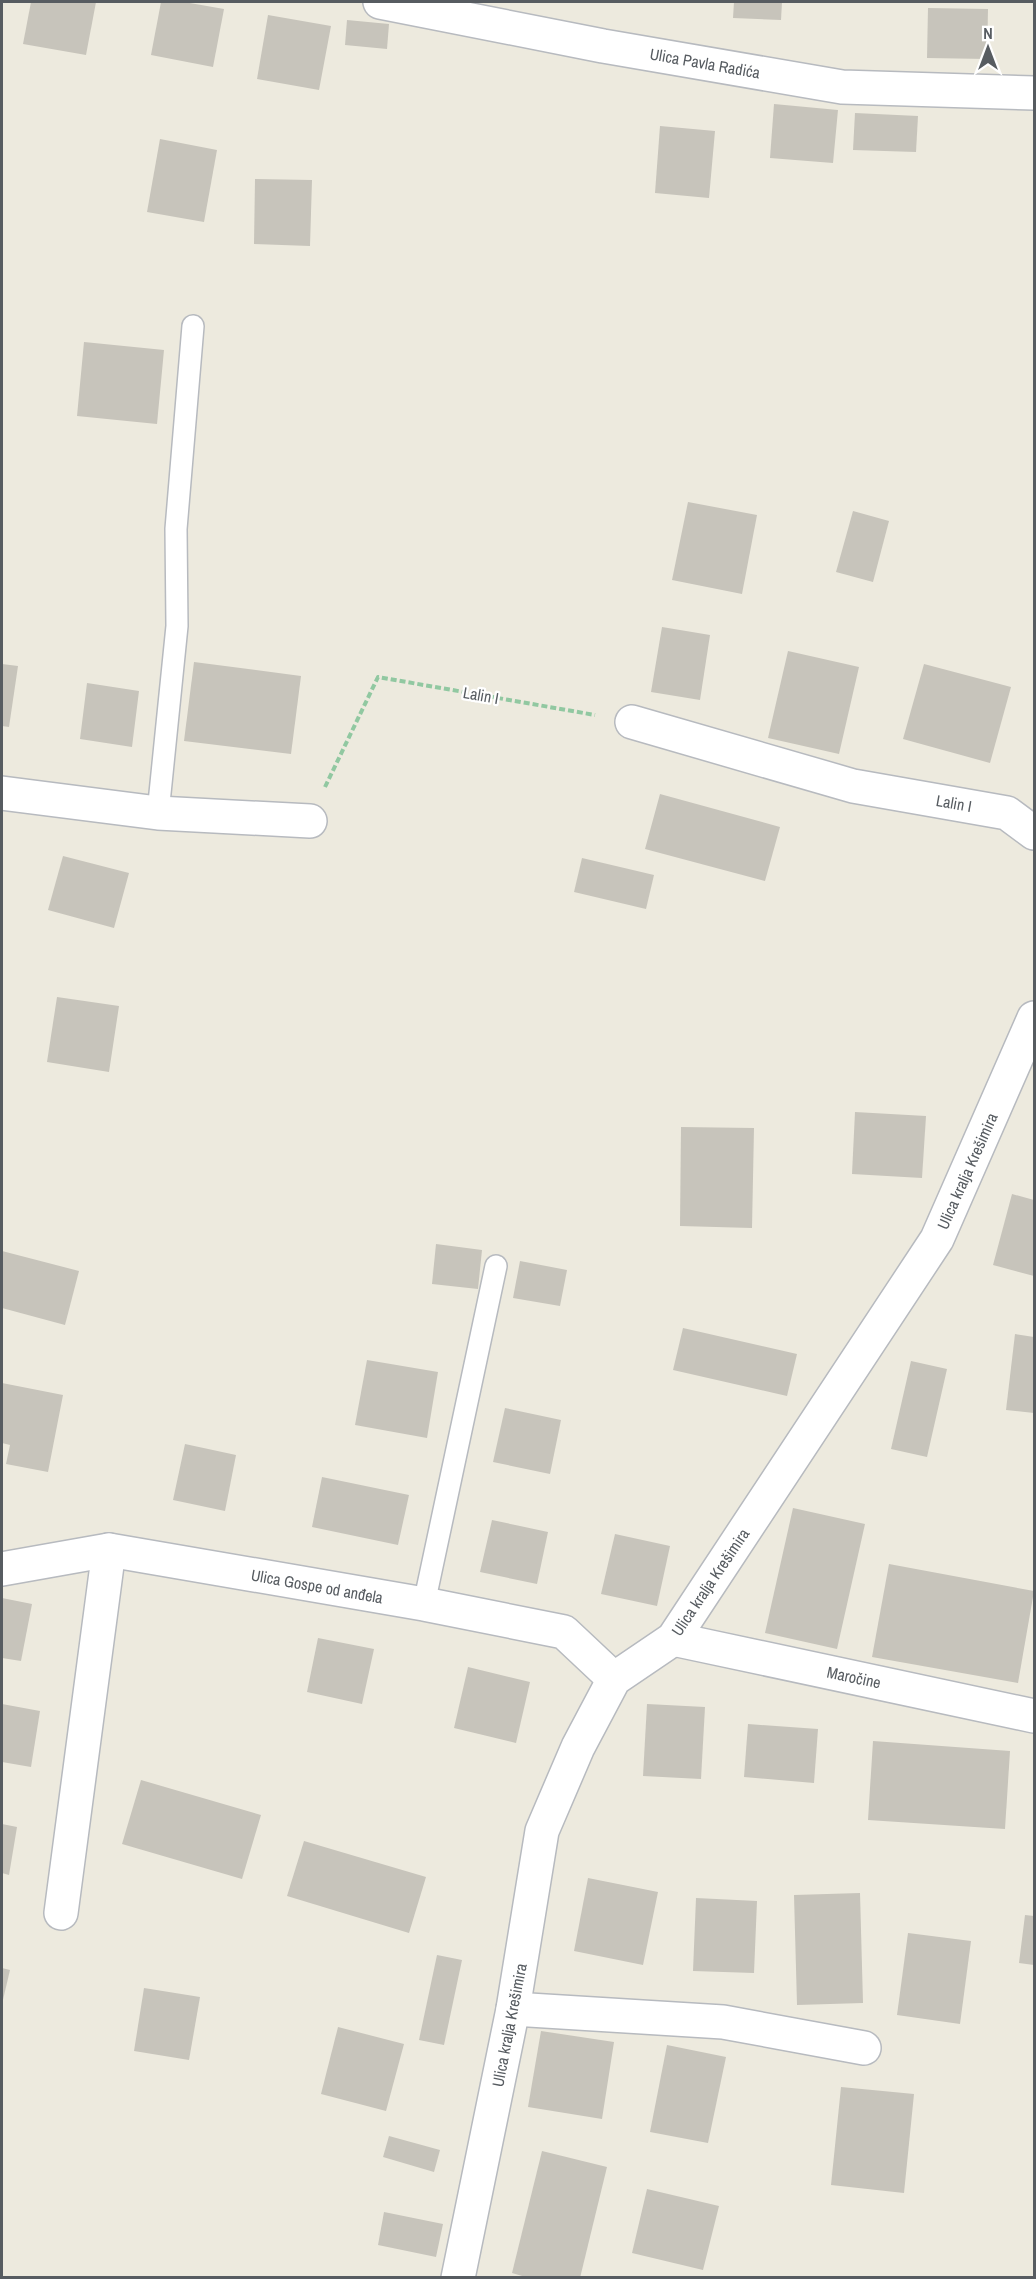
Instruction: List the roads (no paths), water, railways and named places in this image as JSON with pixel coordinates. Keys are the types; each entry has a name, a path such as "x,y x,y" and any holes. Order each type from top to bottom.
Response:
{"street":[{"name":"Ulica Pavla Radića","path":"380,2 603,46 842,87 1035,93"},
{"name":"Lalin I","path":"632,722 853,786 1007,813 1035,833"},
{"path":"2,793 158,813 310,821"},
{"name":"Ulica kralja Krešimira","path":"458,2277 513,2009 542,1831 578,1747 614,1678 673,1639 937,1239 1035,1018"},
{"path":"61,1913 109,1550"},
{"name":"Ulica Gospe od anđela","path":"2,1569 109,1550 424,1604 564,1632 614,1678"},
{"name":"Maročine","path":"673,1639 1035,1716"},
{"path":"513,2009 723,2022 864,2048"}],"lane":[{"path":"158,813 177,626 176,529 193,326"},
{"path":"424,1604 496,1266"}]}
